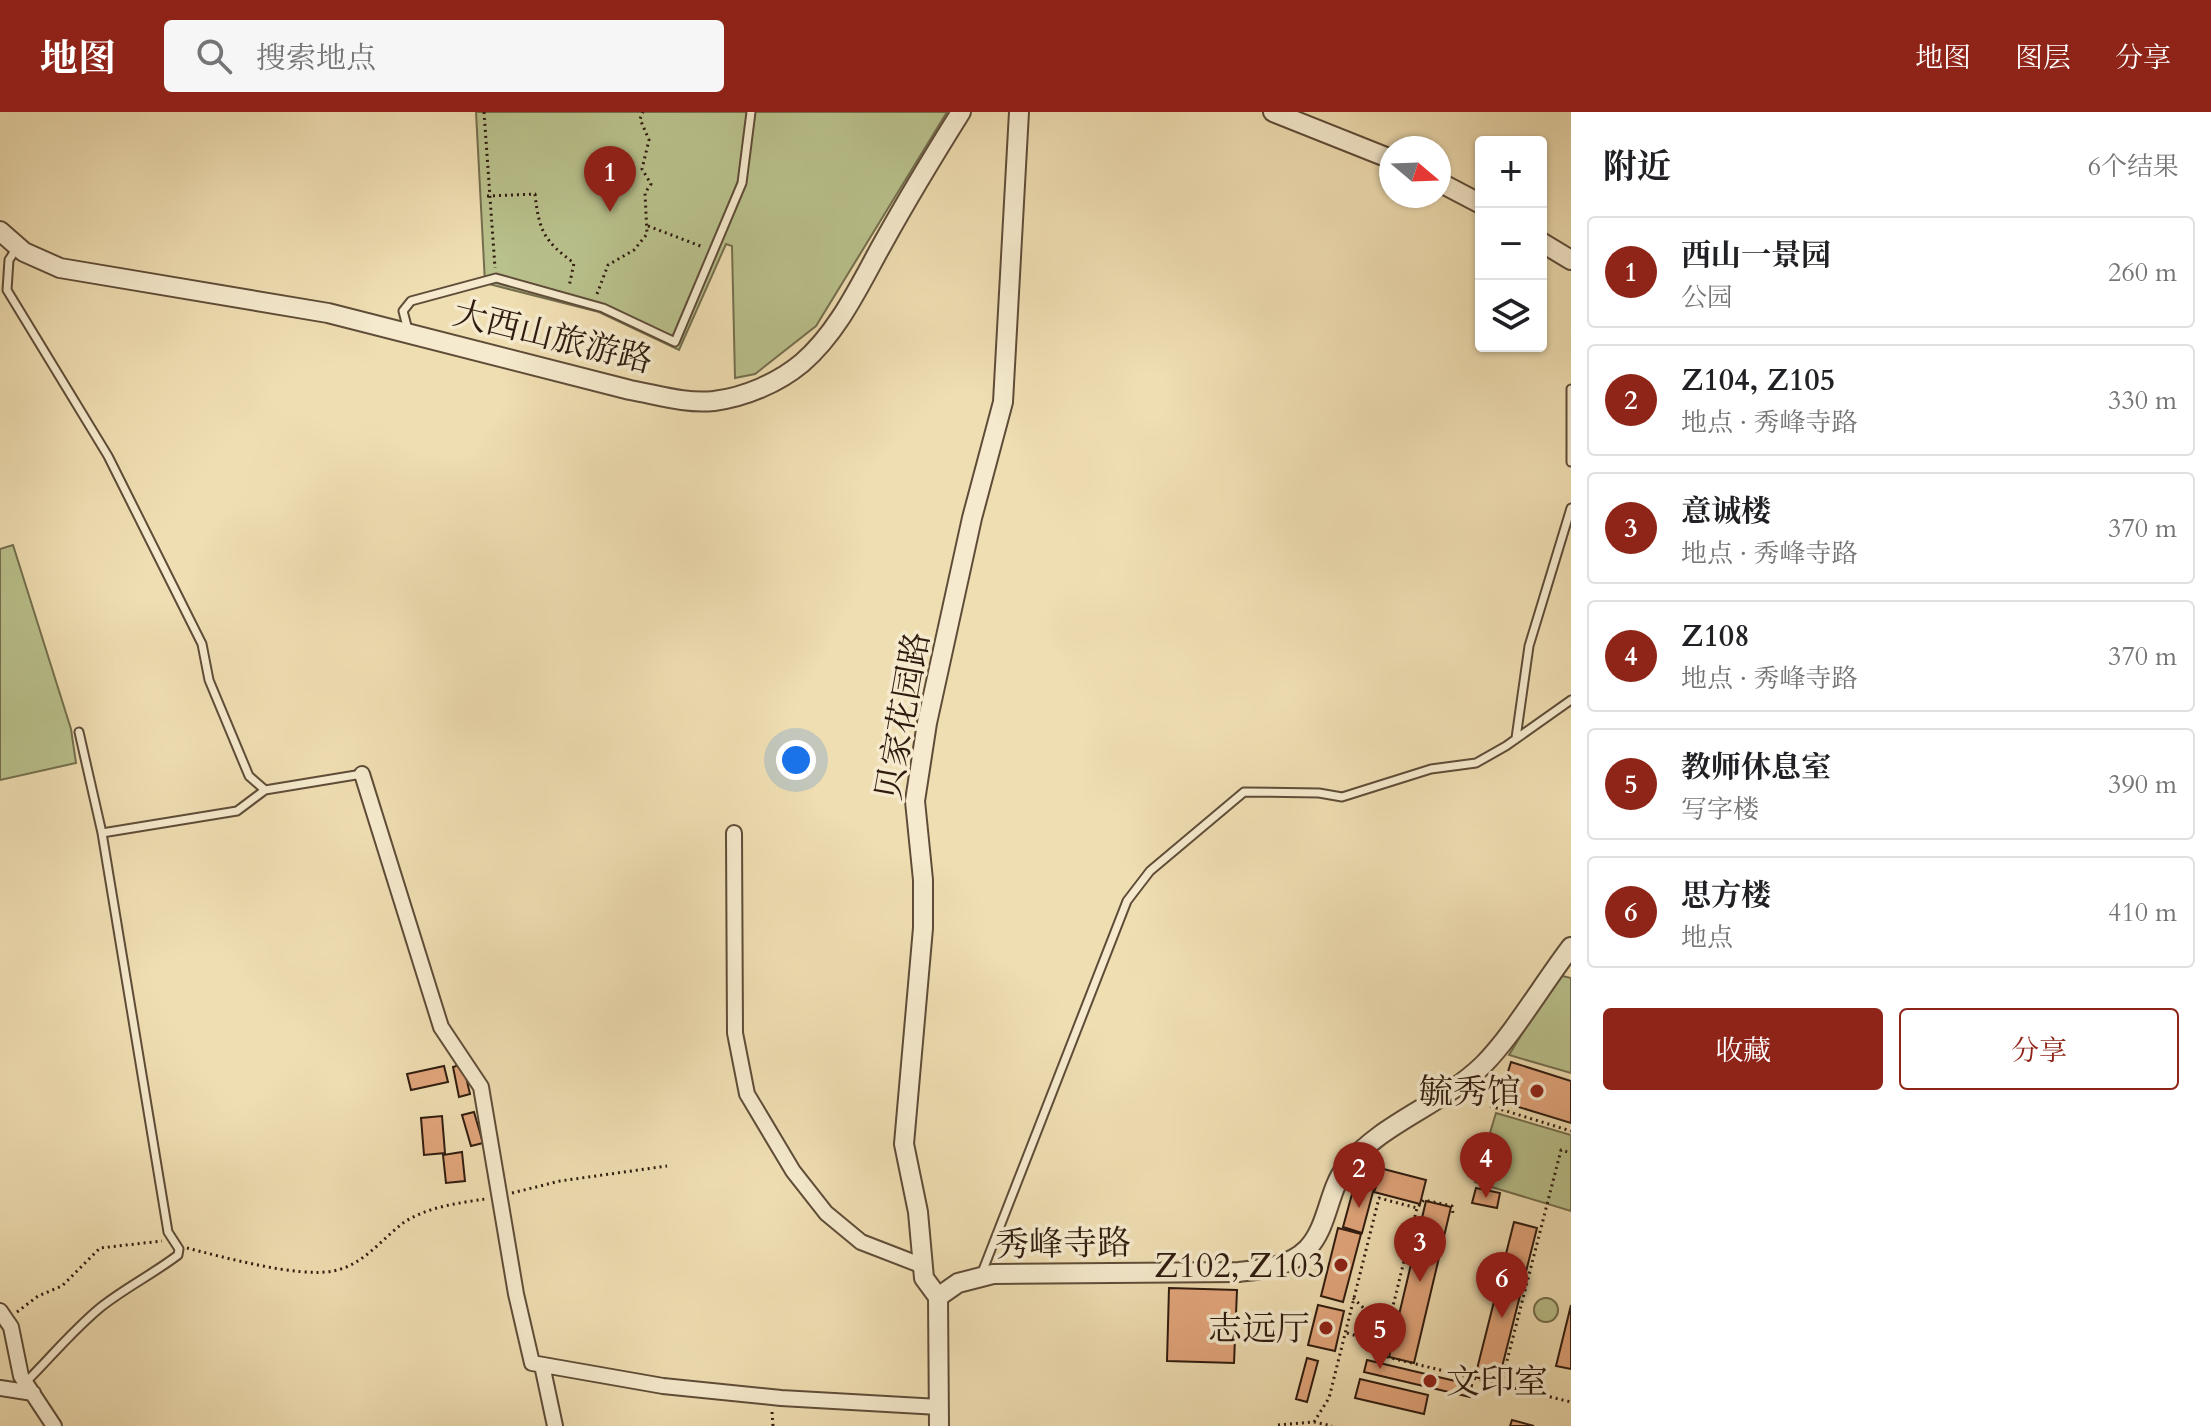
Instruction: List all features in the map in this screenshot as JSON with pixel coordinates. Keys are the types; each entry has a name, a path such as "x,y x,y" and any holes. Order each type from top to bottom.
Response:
{"street":[{"name":"大西山旅游路","path":"0,231 18,247 71,271 328,313 680,400 715,401 752,392 803,362 834,327 961,112"},
{"name":"贝家花园路","path":"939,1417 938,1297 927,1286 923,1266 904,1125 917,1024 923,928 916,793 927,723 973,510 1003,402 1019,112"},
{"path":"1273,112 1379,154"},
{"path":"1451,188 1475,201"},
{"path":"1547,246 1571,260"},
{"path":"362,774 441,1027 481,1087 532,1363 663,1386 939,1417"},
{"path":"734,833 735,1033 747,1094 793,1171 826,1213 861,1242 923,1266"},
{"name":"秀峰寺路","path":"938,1297 958,1283 980,1276 1035,1272 1239,1272 1265,1269 1298,1256 1314,1241 1345,1168 1373,1140 1443,1097 1483,1064 1571,947"},
{"path":"3,1315 11,1327 21,1376 54,1426"},
{"path":"542,1365 555,1426"},
{"path":"0,1388 29,1388"}],"lane":[{"path":"409,332 403,311 411,301 496,278 594,305 675,342 742,183 751,112"},
{"path":"18,247 9,260 6,279 11,300 108,456 202,644 209,680 249,776 265,790"},
{"path":"1571,389 1571,462"},
{"path":"1516,738 1529,646 1571,508"},
{"path":"980,1276 1127,901 1150,871 1244,792 1319,793 1342,797 1431,769 1476,763 1571,700"},
{"path":"29,1388 71,1332 103,1305 178,1255 168,1232 102,833 79,732"},
{"path":"102,833 237,811 265,790 362,774"}],"path":[{"path":"484,112 487,196 496,278"},
{"path":"594,305 604,270 634,250 647,234 645,193 651,184 642,169 649,140 640,119 643,112"},
{"path":"487,196 535,194 538,225 551,246 574,263 567,297"},
{"path":"648,226 713,252"},
{"path":"1490,1106 1571,1131"},
{"path":"1551,1125 1553,1118"},
{"path":"1501,1384 1561,1150 1571,1153"},
{"path":"176,1245 256,1265 332,1272 356,1263 406,1221 451,1204 499,1197 560,1181 667,1166"},
{"path":"1314,1422 1329,1398 1379,1198 1417,1208"},
{"path":"1381,1353 1417,1208 1424,1200 1452,1206 1453,1214"},
{"path":"3,1315 62,1286 100,1248 165,1240 168,1232"},
{"path":"1352,1297 1371,1315 1388,1324"},
{"path":"1347,1333 1367,1339 1381,1353 1571,1402"},
{"path":"1278,1425 1314,1422 1332,1426"}],"green space":[{"path":"476,112 947,112 816,326 755,374 735,378 732,246 726,244 679,350 599,312 485,283"},
{"path":"13,545 71,729 76,763 0,780 0,549"},
{"path":"1558,975 1571,978 1571,1073 1509,1055"},
{"path":"1496,1113 1571,1135 1571,1211 1475,1182"},
{"path":"1546,1298 1555,1301 1558,1310 1555,1319 1546,1322 1537,1319 1534,1310 1537,1301"}],"building":[{"name":"毓秀馆","path":"1511,1062 1571,1081 1571,1123 1499,1101"},
{"path":"463,1064 470,1094 459,1097 453,1067"},
{"path":"444,1066 448,1082 411,1090 407,1074"},
{"path":"474,1112 483,1143 471,1146 462,1115"},
{"path":"442,1116 445,1153 424,1155 421,1118"},
{"path":"462,1152 465,1181 446,1183 443,1155"},
{"path":"1368,1165 1426,1180 1420,1204 1374,1192 1376,1187 1364,1184"},
{"path":"1355,1183 1374,1188 1362,1233 1343,1227"},
{"path":"1476,1188 1500,1193 1497,1208 1472,1203"},
{"path":"1426,1201 1451,1207 1414,1363 1389,1357"},
{"path":"1514,1222 1537,1228 1498,1383 1475,1377"},
{"name":"Z102, Z103","path":"1338,1228 1361,1234 1343,1302 1321,1296"},
{"path":"1169,1288 1237,1290 1234,1363 1167,1361"},
{"name":"志远厅","path":"1318,1305 1344,1311 1335,1351 1308,1345"},
{"path":"1571,1305 1571,1369 1556,1366"},
{"path":"1307,1358 1318,1361 1307,1402 1296,1399"},
{"path":"1367,1360 1472,1385 1470,1397 1364,1372"},
{"path":"1360,1379 1428,1395 1424,1414 1355,1398"},
{"path":"1512,1420 1534,1426 1510,1426"}],"place":[{"name":"西山一景园","path":"610,212"},
{"name":"毓秀馆","path":"1537,1091"},
{"name":"Z108","path":"1486,1198"},
{"name":"Z104, Z105","path":"1359,1208"},
{"name":"Z102, Z103","path":"1341,1265"},
{"name":"意诚楼","path":"1420,1282"},
{"name":"思方楼","path":"1502,1318"},
{"name":"志远厅","path":"1326,1328"},
{"name":"教师休息室","path":"1380,1369"},
{"name":"文印室","path":"1430,1381"}]}
